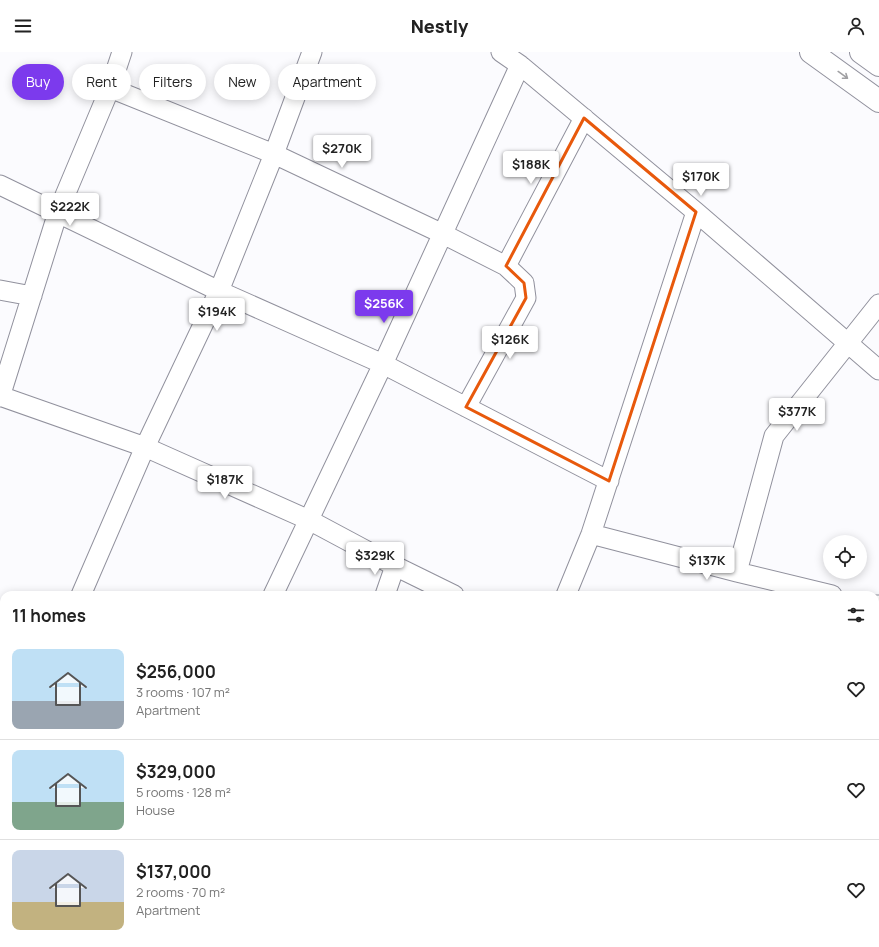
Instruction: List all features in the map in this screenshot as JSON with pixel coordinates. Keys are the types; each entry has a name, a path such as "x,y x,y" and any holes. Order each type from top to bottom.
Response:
{"main road":[{"path":"811,52 879,102"},
{"path":"861,52 879,65"}],"street":[{"path":"118,64 122,52"},
{"path":"83,591 145,447 219,290 274,154 312,52"},
{"path":"501,52 520,65 696,212 879,370"},
{"path":"275,591 383,364 520,65"},
{"path":"131,96 274,154 443,234 506,266 524,282 526,298 466,407"},
{"path":"105,100 58,212 0,396 145,447 309,520 395,566 446,591"},
{"path":"506,266 584,118"},
{"path":"0,185 219,290 383,364 609,480"},
{"path":"568,591 591,534 696,212"},
{"path":"0,290 32,296"},
{"path":"737,572 774,436 879,304"},
{"path":"591,534 815,591"},
{"path":"387,591 395,566"}],"highlighted area":[{"path":"584,118 696,212 609,481 466,407 526,298 524,283 506,266"}]}
